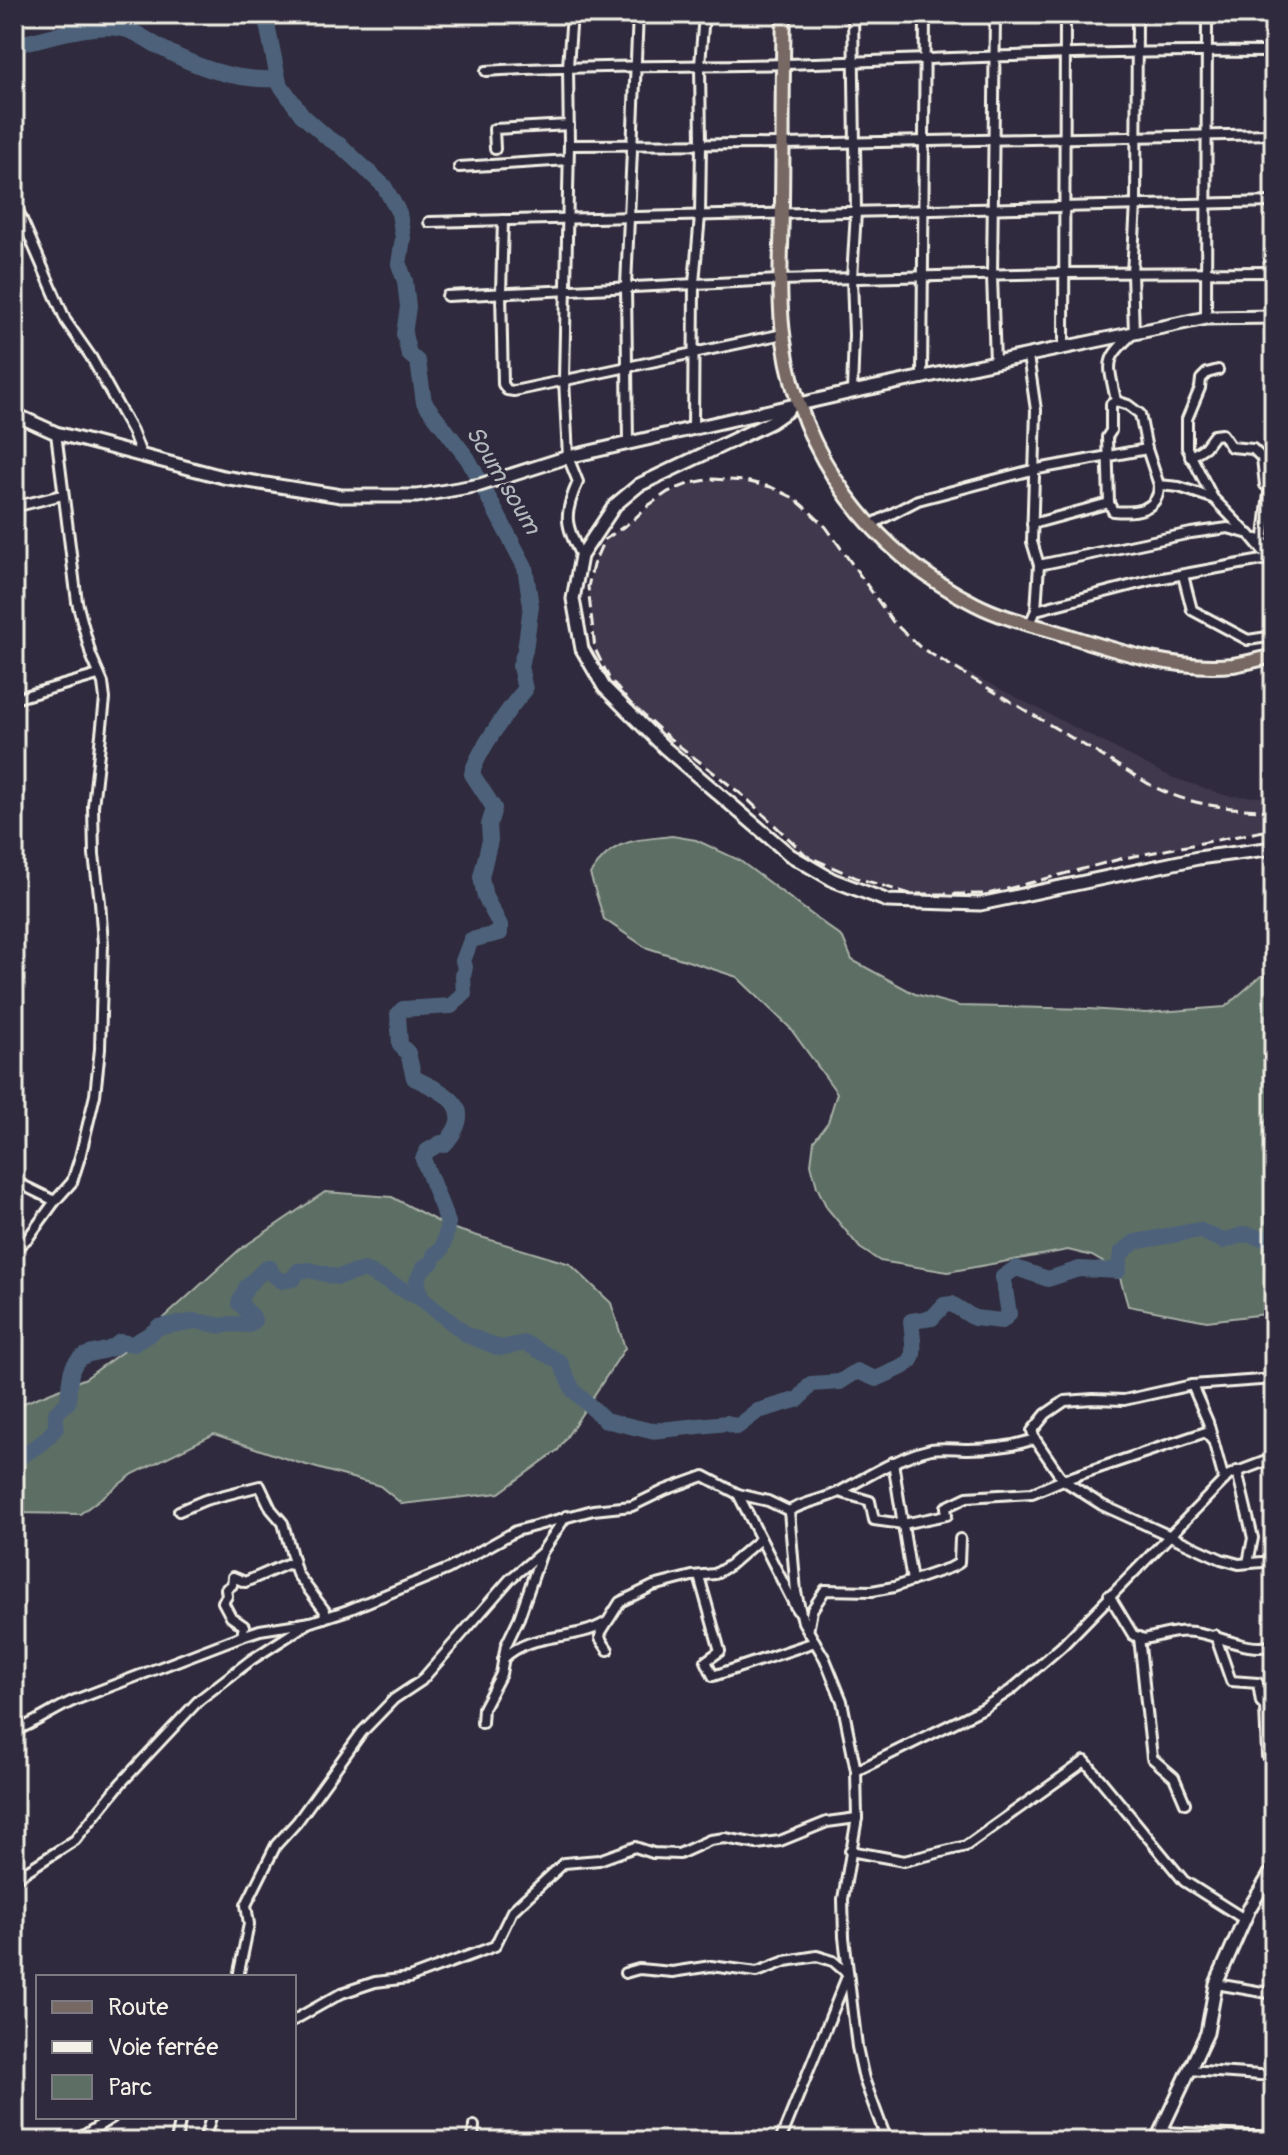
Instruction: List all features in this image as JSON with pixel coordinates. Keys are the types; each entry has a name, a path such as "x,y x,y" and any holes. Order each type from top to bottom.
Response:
{"main road":[{"path":"784,14 779,280 783,334 797,406 834,479 873,532 914,565 976,605 1030,624 1140,658 1183,665 1233,665 1274,656"}],"street":[{"path":"572,14 568,66 564,379 568,457 578,482 567,505 567,527 581,556"},
{"path":"628,444 626,286 638,14"},
{"path":"693,429 694,283 700,216 700,65 704,14"},
{"path":"852,392 852,278 856,212 853,14"},
{"path":"922,379 925,14"},
{"path":"995,14 992,276 995,362"},
{"path":"1064,348 1065,14"},
{"path":"1134,333 1132,273 1136,204 1137,14"},
{"path":"1206,318 1207,14"},
{"path":"486,71 568,66 1274,52"},
{"path":"495,149 494,129 569,125"},
{"path":"569,145 1274,134"},
{"path":"459,167 568,160"},
{"path":"429,222 1274,202"},
{"path":"14,221 15,203"},
{"path":"15,203 66,321 91,357 143,457"},
{"path":"503,220 503,384 507,390 783,334"},
{"path":"14,414 56,433 223,477 341,496 417,496 486,483 568,457 995,362 1206,318 1273,317 1274,220"},
{"path":"447,296 779,280 1062,273 1272,272"},
{"path":"1116,401 1108,362 1115,349 1134,333"},
{"path":"1028,356 1036,410 1032,542 1039,565 1036,610 1030,624"},
{"path":"1218,370 1207,373 1201,379 1187,419 1187,448 1213,498 1272,558"},
{"path":"1116,401 1140,414 1159,485 1155,503 1146,509 1113,511 1109,503 1107,437 1111,431 1111,404 1116,401"},
{"path":"797,406 771,422 639,485 615,505 581,556 573,599 582,649 604,687 665,748 790,855 833,880 888,901 980,904 1198,858 1274,848"},
{"path":"14,1250 28,1238 72,1182 95,1095 100,1049 103,944 94,855 93,806 105,699 103,683 77,602 56,433"},
{"path":"1190,457 1205,447 1214,435 1222,434 1231,447 1253,449 1262,458 1265,485 1272,482"},
{"path":"873,532 876,522 918,500 1032,470 1147,449"},
{"path":"1260,541 1264,537 1263,524 1272,482"},
{"path":"1159,485 1179,487 1213,498"},
{"path":"14,507 62,495"},
{"path":"1032,524 1109,503"},
{"path":"1039,565 1217,529 1240,530 1274,549"},
{"path":"1036,610 1152,580 1272,558"},
{"path":"1183,575 1192,610 1248,640 1274,636"},
{"path":"14,699 98,675"},
{"path":"14,1181 55,1201"},
{"path":"1274,1379 1192,1385 1124,1400 1065,1401 1046,1414 1032,1431 1063,1480 1102,1505 1221,1559 1239,1564 1274,1561"},
{"path":"1192,1385 1208,1422 1224,1480"},
{"path":"839,1492 870,1501 874,1520 903,1524 947,1515 946,1507 967,1497 1032,1493 1206,1432 1211,1439"},
{"path":"789,1511 812,1499 839,1492 893,1462 933,1449 976,1449 1020,1444 1035,1439"},
{"path":"856,1771 982,1709 1011,1690 1062,1646 1224,1480 1237,1471 1274,1458"},
{"path":"893,1462 912,1581"},
{"path":"1237,1471 1253,1538 1248,1563"},
{"path":"14,1731 75,1700 242,1636 324,1618 448,1569 516,1531 567,1515 632,1506 704,1476 738,1494 768,1501 789,1511"},
{"path":"179,1511 205,1500 260,1486 271,1509 283,1523 293,1565 305,1587 325,1611 324,1618"},
{"path":"738,1494 842,1701 856,1771 857,1818 843,1899 853,2024 864,2079 887,2141"},
{"path":"789,1511 796,1592 803,1622"},
{"path":"482,1723 483,1708 501,1674 502,1659 542,1552 567,1515"},
{"path":"608,1650 600,1638 601,1632 624,1599 653,1586 722,1571 760,1539"},
{"path":"808,1632 812,1610 825,1590 872,1591 912,1581 959,1563 960,1539"},
{"path":"238,1975 249,1924 246,1905 276,1845 297,1822 362,1732 394,1699 421,1681 510,1579 542,1552"},
{"path":"242,1636 244,1626 231,1617 223,1602 233,1577 245,1582 287,1564 293,1565"},
{"path":"699,1576 720,1651 706,1661 713,1676 815,1642"},
{"path":"1109,1595 1133,1635 1144,1639 1165,1632 1184,1631 1215,1635 1253,1649 1274,1645"},
{"path":"14,1879 75,1840 113,1792 199,1700 251,1660 311,1622"},
{"path":"502,1659 509,1652 532,1641 595,1628 607,1622"},
{"path":"1215,1635 1231,1681 1258,1683 1261,1702 1265,1706 1267,1756 1274,1757"},
{"path":"1139,1637 1152,1758 1174,1777 1185,1803"},
{"path":"850,1851 904,1861 966,1846 1085,1761 1184,1881 1244,1919"},
{"path":"296,2019 342,1993 375,1982 409,1978 495,1946 512,1911 564,1863 599,1860 635,1847 653,1853 679,1854 710,1840 725,1838 757,1844 780,1841 827,1822 857,1818"},
{"path":"1274,1868 1244,1919 1216,1984 1207,2033 1158,2137 1274,2137"},
{"path":"625,1973 639,1969 672,1972 711,1966 757,1972 786,1961 817,1956 833,1961 848,1974"},
{"path":"780,2141 848,1974"},
{"path":"1216,1984 1274,1994"},
{"path":"1189,2070 1274,2076"},
{"path":"75,2141 110,2119"},
{"path":"176,2141 181,2119"},
{"path":"204,2141 210,2119"},
{"path":"473,2141 474,2126"}],"shaded area":[{"path":"713,479 771,487 794,498 826,527 893,622 921,648 1171,777 1228,796 1274,797 1274,829 1124,858 988,894 910,894 857,878 807,856 745,797 669,738 630,703 609,678 595,649 588,587 604,540 668,492"}],"green space":[{"path":"672,836 696,840 739,860 843,938 852,960 915,994 959,1006 1146,1013 1225,1007 1261,976 1274,976 1274,1313 1207,1321 1128,1306 1118,1271 1092,1256 1068,1250 948,1272 880,1261 860,1248 827,1208 811,1164 814,1141 828,1122 837,1093 790,1028 737,977 645,947 604,919 590,874 599,862 625,843"},
{"path":"325,1192 392,1197 448,1227 570,1264 611,1303 625,1348 558,1450 499,1493 402,1504 380,1486 214,1434 133,1474 80,1514 14,1513 14,1407 86,1378 144,1336 239,1250"}],"waterway":[{"name":"Soum soum","path":"265,14 279,83 302,115 384,186 399,213 403,238 399,264 408,307 404,334 409,354 418,362 424,402 468,459 525,567 531,606 520,666 525,690 487,743 472,774 494,808 481,877 485,897 500,925 500,933 471,940 463,961 464,994 451,1006 403,1009 398,1014 400,1045 408,1053 414,1078 448,1097 459,1112 454,1132 444,1145 441,1143 427,1151 423,1159 448,1223 442,1249 423,1268 417,1281 422,1299"},
{"path":"14,45 80,30 118,28 136,33 176,56 204,67 246,78 276,79"},
{"path":"14,1461 43,1442 56,1428 56,1413 68,1402 72,1370 81,1358 107,1350 120,1342 134,1344 158,1327 196,1321 222,1326 249,1325 254,1321 253,1317 239,1303 247,1286 266,1268 270,1268 272,1274 282,1281 293,1279 298,1271 309,1270 337,1277 364,1270 422,1299 467,1335 500,1348 525,1343 560,1362 573,1390 605,1420 651,1431 727,1423 737,1427 758,1411 799,1399 811,1384 840,1382 857,1371 876,1379 911,1360 911,1321 932,1318 944,1305 952,1304 974,1318 1002,1321 1009,1314 1003,1277 1016,1268 1048,1279 1079,1269 1118,1271 1121,1253 1135,1242 1199,1230 1223,1241 1245,1234 1274,1241"}],"railway":[{"path":"1274,811 1198,803 1169,794 921,648 893,622 826,527 794,498 771,487 713,479 668,492 604,540 593,565 588,587 595,649 609,678 630,703 669,738 745,797 807,856 857,878 910,894 988,894 1124,858 1274,829"}]}
